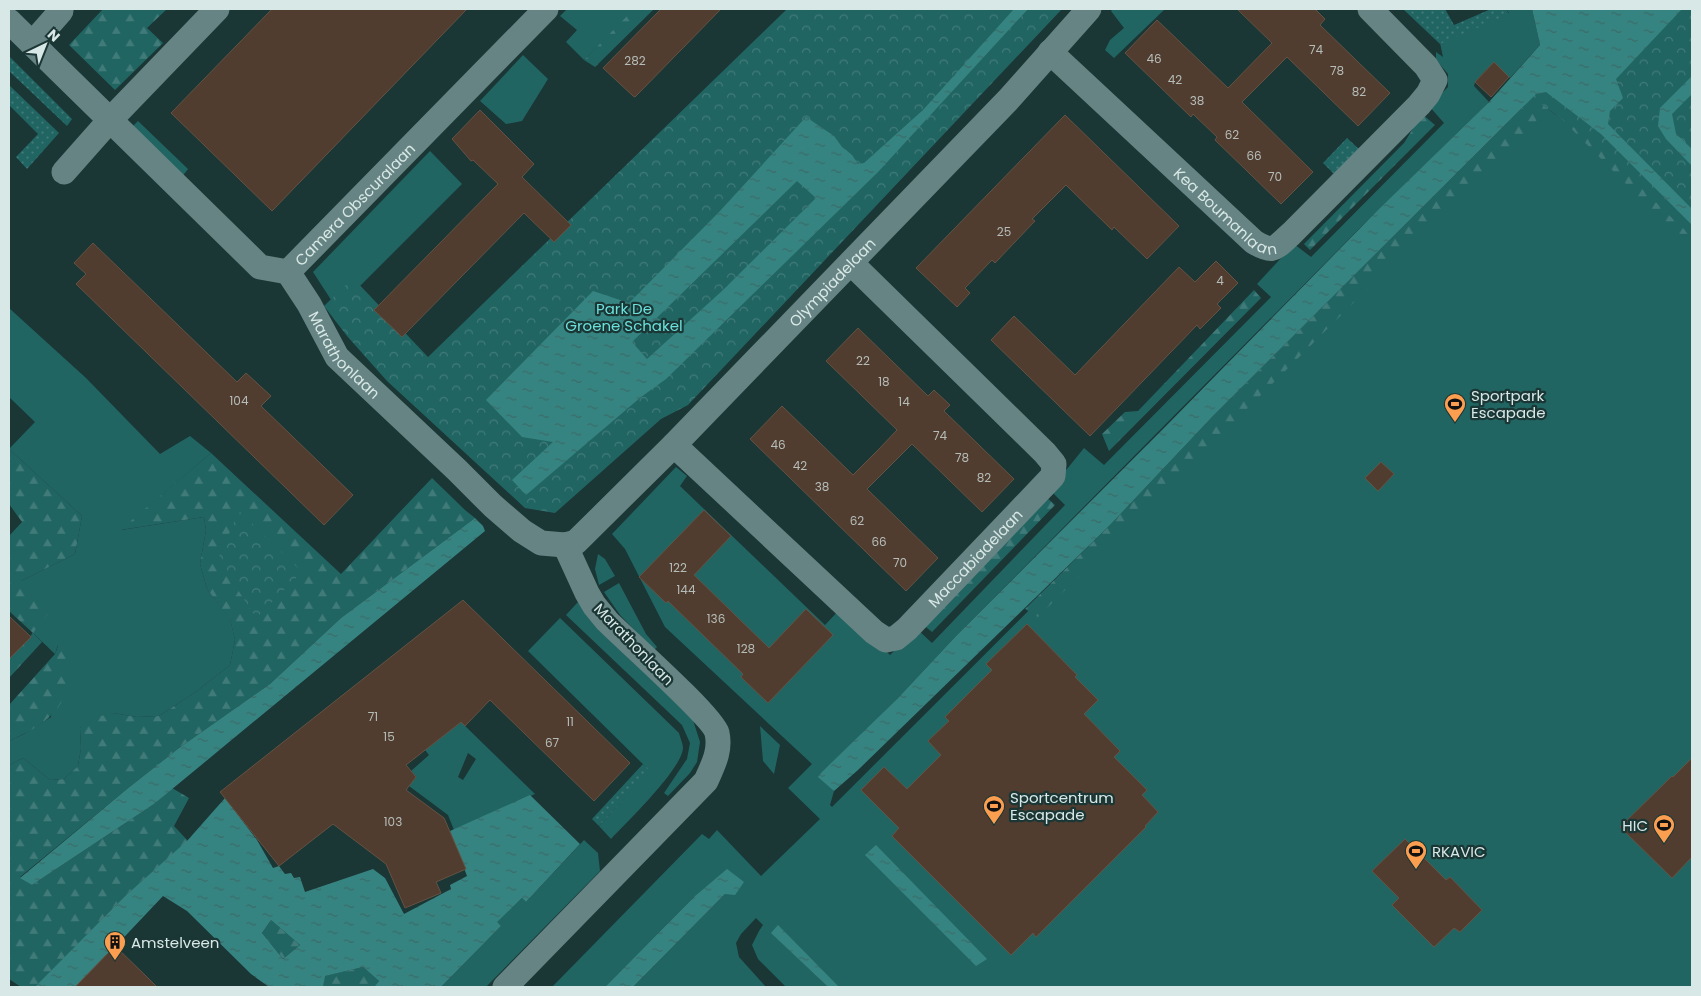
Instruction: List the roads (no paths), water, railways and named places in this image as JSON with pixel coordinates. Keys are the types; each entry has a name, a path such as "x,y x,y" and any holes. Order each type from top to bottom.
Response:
{"street":[{"path":"32,44 61,11 59,9"},
{"path":"64,172 110,120 217,9"},
{"name":"Camera Obscuralaan","path":"9,21 260,267 288,272 546,9"},
{"name":"Olympiadelaan","path":"565,545 576,542 588,532 674,445 1008,100 1089,9"},
{"name":"Kea Boumanlaan","path":"1050,52 1254,242 1265,248 1274,248 1291,234 1419,105 1428,94 1435,80 1426,66 1370,9"},
{"name":"Maccabiadelaan","path":"674,445 874,632 886,640 896,638 907,629 1053,476 1054,464 1032,440 850,263"},
{"name":"Marathonlaan","path":"288,272 309,304 337,357 493,506 522,531 541,543 565,545 594,605 607,621 698,709 716,732 718,754 706,781 504,987"}],"water":[{"path":"1014,9 1028,9 878,172 666,379 641,397 526,495 512,480 553,442 522,437 486,400 593,291 629,303 720,211 806,117 834,136 858,164 864,163 923,110","holes":["797,181 816,198 722,291 647,359 632,342"]},
{"path":"1532,9 1682,9 1616,79 1623,98 1610,111 1608,124 1692,209 1692,225 1601,134 1546,92 1536,94 1213,416 1110,525 858,770 834,791 818,777 1378,210 1489,102 1540,45"},
{"path":"1692,76 1692,94 1672,114 1676,134 1692,149 1692,166 1666,139 1658,126 1660,108"},
{"path":"475,518 485,531 154,804 32,885 20,878 179,748 270,684 341,618"},
{"path":"530,795 580,844 526,902 522,898 497,922 501,926 441,987 374,987 379,981 363,967 325,976 323,987 269,987 251,974 187,911 163,896 77,987 35,987 125,896 187,841 225,798 257,840 273,868 279,866 285,874 291,873 294,878 300,877 305,892 373,869 385,878 404,914 451,889 450,885 467,876 450,831","holes":["271,920 300,945 283,959 262,933"]},
{"path":"876,845 987,959 976,966 865,855"},
{"path":"727,869 744,882 735,895 725,894 633,987 605,987 694,897"},
{"path":"778,925 839,987 828,987 771,933"}],"place":[{"name":"Sportpark Escapade","path":"1455,423"},
{"name":"Sportcentrum Escapade","path":"994,825"},
{"name":"HIC","path":"1664,844"},
{"name":"RKAVIC","path":"1416,870"},
{"name":"Amstelveen","path":"115,961"}],"park label":[{"name":"Park De Groene Schakel","path":"624,316"}]}
